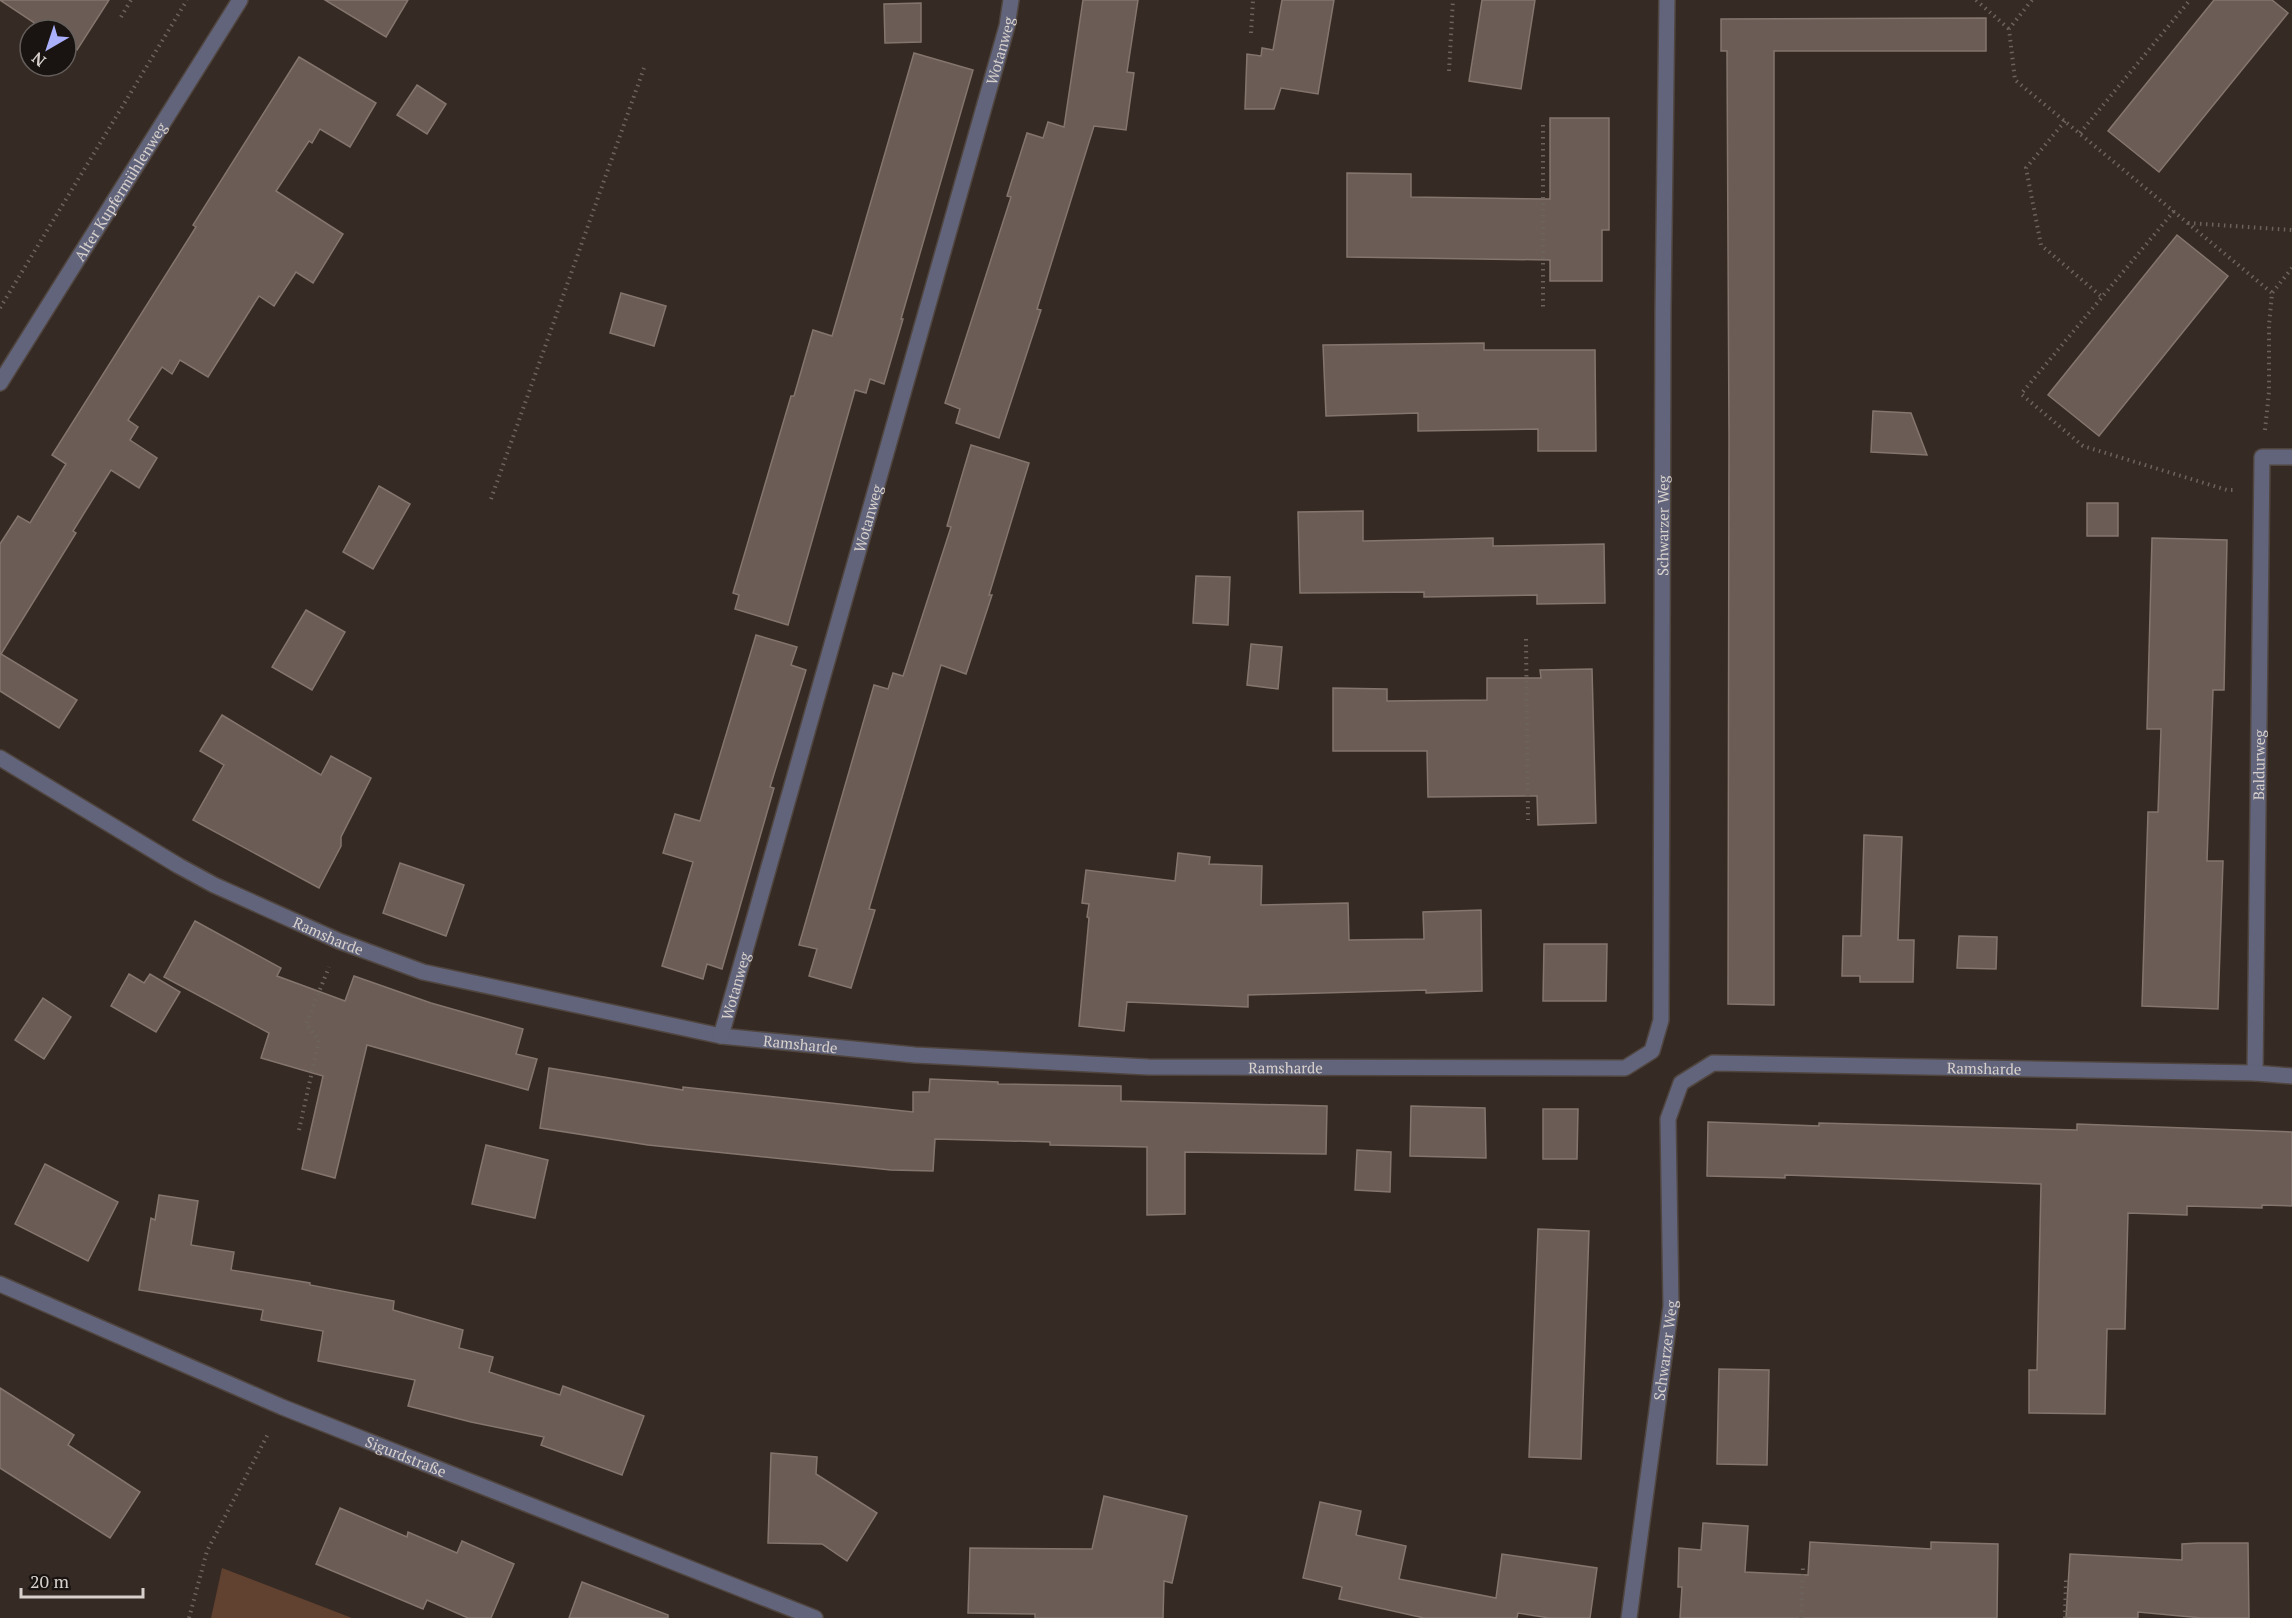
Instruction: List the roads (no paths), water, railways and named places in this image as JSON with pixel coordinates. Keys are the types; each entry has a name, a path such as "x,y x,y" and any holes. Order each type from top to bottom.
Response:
{"street":[{"name":"Alter Kupfermühlenweg","path":"0,383 240,0"},
{"name":"Wotanweg","path":"721,1036 1007,26 1011,0"},
{"name":"Schwarzer Weg","path":"1652,1050 1661,1020 1663,334 1667,0"},
{"name":"Baldurweg","path":"2256,1073 2262,457 2292,457"},
{"name":"Ramsharde","path":"0,758 178,866 214,885 339,941 423,972 721,1036 915,1055 1148,1067 1625,1068 1652,1050"},
{"name":"Ramsharde","path":"1681,1083 1713,1063 2256,1073 2292,1076"},
{"name":"Schwarzer Weg","path":"1629,1618 1671,1306 1668,1119 1681,1083"},
{"name":"Sigurdstraße","path":"0,1284 282,1407 816,1618"}]}
